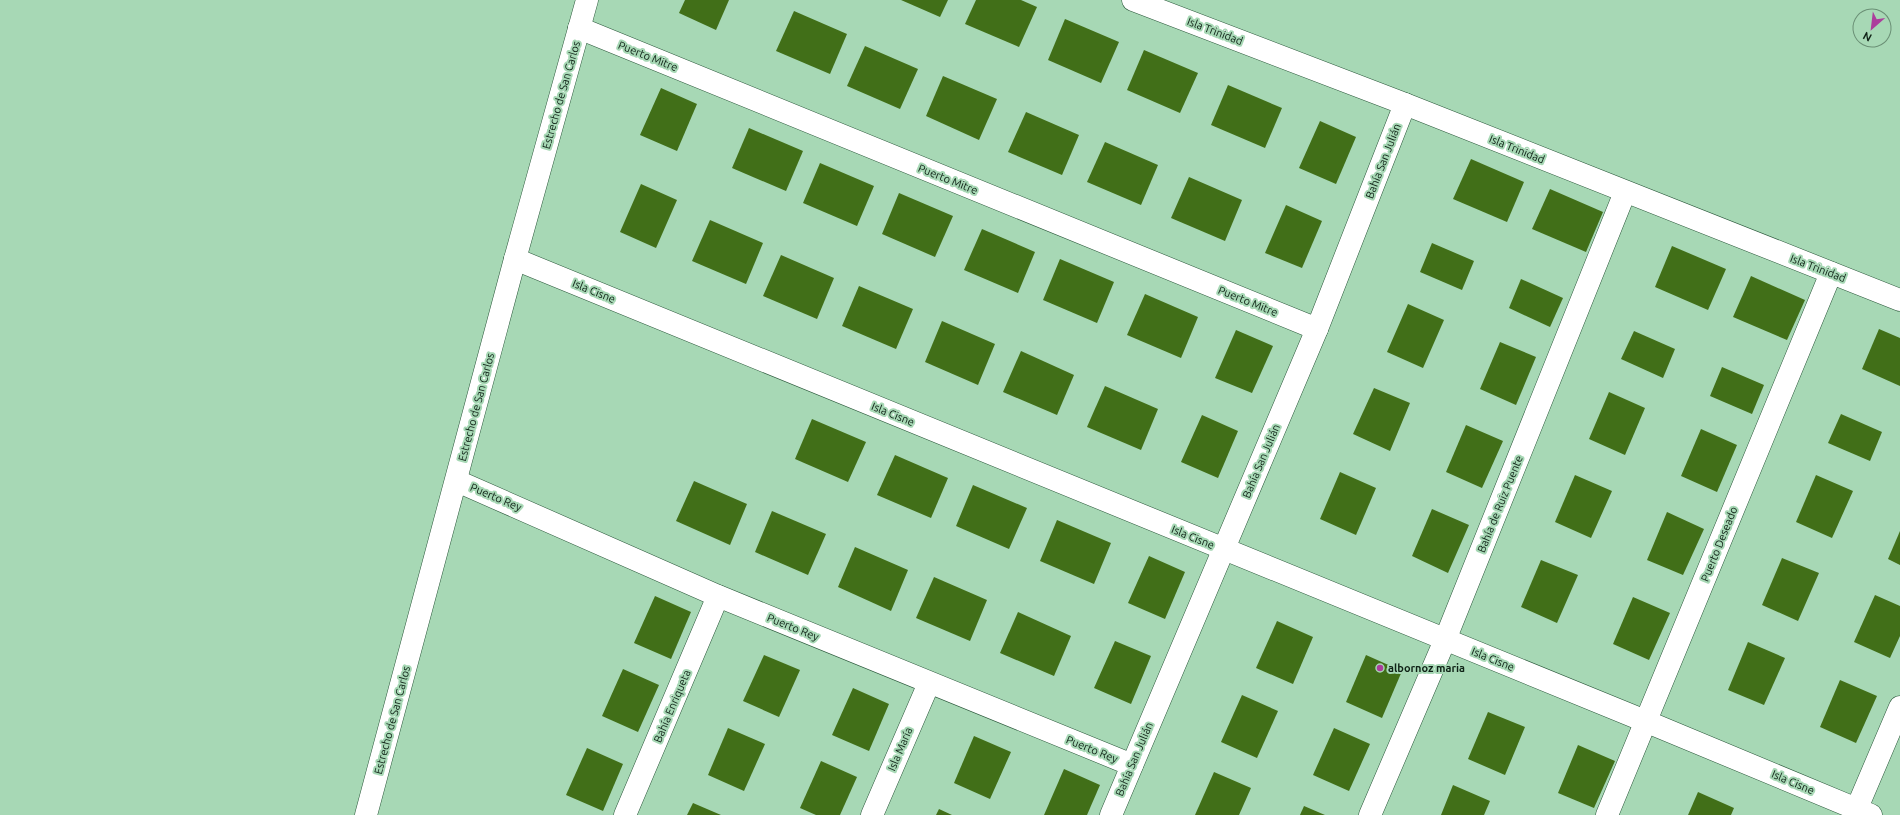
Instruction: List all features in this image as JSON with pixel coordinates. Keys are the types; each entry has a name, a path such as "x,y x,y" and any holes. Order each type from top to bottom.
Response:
{"street":[{"name":"Estrecho de San Carlos","path":"366,815 457,481 515,259 587,0"},
{"name":"Isla Trinidad","path":"1133,0 1405,104 1900,300"},
{"name":"Puerto Mitre","path":"579,28 1318,329"},
{"name":"Bahía San Julián","path":"1111,815 1318,329 1405,104"},
{"name":"Bahía de Ruiz Puente","path":"1370,815 1445,640 1625,192"},
{"name":"Isla Cisne","path":"515,259 1224,550 1646,721 1861,813"},
{"name":"Puerto Deseado","path":"1607,815 1831,273"},
{"name":"Puerto Rey","path":"457,481 718,596 1132,765"},
{"name":"Bahía Enriqueta","path":"625,815 718,596"},
{"name":"Isla María","path":"872,815 928,683"},
{"path":"1861,813 1900,707"}],"building":[{"path":"685,0 729,0 716,30 679,13"},
{"path":"901,0 948,0 940,17"},
{"path":"976,0 1021,0 1037,7 1019,47 965,24"},
{"path":"794,11 847,34 830,74 776,51"},
{"path":"1065,19 1119,42 1101,83 1048,60"},
{"path":"865,46 918,69 900,109 847,86"},
{"path":"1144,50 1198,73 1180,113 1127,90"},
{"path":"943,76 997,99 979,140 926,116"},
{"path":"1228,85 1282,108 1265,148 1211,125"},
{"path":"661,88 697,104 677,151 640,135"},
{"path":"1026,112 1079,135 1062,175 1008,152"},
{"path":"1320,121 1356,137 1336,184 1299,168"},
{"path":"749,128 803,151 786,191 732,168"},
{"path":"1105,142 1158,165 1141,205 1087,182"},
{"path":"1471,159 1524,182 1507,222 1453,199"},
{"path":"820,163 874,186 857,226 803,203"},
{"path":"1189,177 1242,200 1225,241 1171,218"},
{"path":"641,184 677,200 656,248 620,232"},
{"path":"1550,189 1603,212 1586,252 1532,229"},
{"path":"899,193 953,216 935,257 882,234"},
{"path":"1286,205 1322,221 1302,268 1265,253"},
{"path":"710,220 763,243 746,284 692,261"},
{"path":"982,229 1035,252 1018,293 964,270"},
{"path":"1432,243 1474,261 1462,290 1420,272"},
{"path":"1672,246 1726,269 1708,310 1655,287"},
{"path":"781,255 834,278 817,319 763,296"},
{"path":"1060,259 1114,282 1097,323 1043,300"},
{"path":"1751,276 1805,300 1787,340 1733,317"},
{"path":"1521,279 1563,298 1550,327 1509,308"},
{"path":"859,286 913,309 896,349 842,326"},
{"path":"1145,294 1198,317 1181,358 1127,335"},
{"path":"1408,304 1444,320 1423,368 1387,352"},
{"path":"942,321 995,344 978,385 925,362"},
{"path":"1879,329 1900,338 1900,386 1862,369"},
{"path":"1236,330 1273,346 1252,393 1215,378"},
{"path":"1634,331 1675,349 1663,378 1621,359"},
{"path":"1500,342 1536,357 1516,405 1480,389"},
{"path":"1021,351 1074,375 1057,415 1003,392"},
{"path":"1722,367 1764,385 1752,414 1710,396"},
{"path":"1105,386 1158,409 1141,450 1087,427"},
{"path":"1374,388 1410,403 1390,451 1353,434"},
{"path":"1609,392 1645,408 1625,455 1589,439"},
{"path":"1841,414 1882,432 1870,461 1828,443"},
{"path":"1202,415 1238,431 1218,478 1181,462"},
{"path":"812,419 866,442 848,482 795,459"},
{"path":"1466,425 1503,441 1482,488 1446,472"},
{"path":"1701,429 1737,445 1717,492 1681,476"},
{"path":"895,455 948,478 931,518 877,495"},
{"path":"1340,472 1376,488 1356,535 1320,519"},
{"path":"1575,475 1612,491 1591,538 1555,522"},
{"path":"1816,475 1853,491 1832,538 1796,522"},
{"path":"694,481 747,504 730,545 676,521"},
{"path":"973,485 1027,508 1009,549 956,526"},
{"path":"1432,509 1469,525 1448,573 1412,556"},
{"path":"772,511 826,534 808,575 755,552"},
{"path":"1667,512 1704,529 1683,575 1647,560"},
{"path":"1057,520 1111,543 1094,584 1040,561"},
{"path":"1900,531 1900,565 1888,559"},
{"path":"855,547 908,570 891,611 838,587"},
{"path":"1149,556 1185,572 1165,619 1128,603"},
{"path":"1782,558 1819,573 1798,621 1762,605"},
{"path":"1541,560 1578,575 1557,623 1521,607"},
{"path":"934,577 987,600 970,641 916,618"},
{"path":"1875,595 1900,606 1900,636 1890,658 1854,642"},
{"path":"655,596 691,612 671,659 634,643"},
{"path":"1633,597 1670,613 1649,660 1613,644"},
{"path":"1018,612 1071,636 1054,676 1000,653"},
{"path":"1277,621 1313,637 1293,684 1256,668"},
{"path":"1115,641 1151,656 1131,704 1094,688"},
{"path":"1748,642 1785,658 1764,705 1728,690"},
{"path":"764,655 800,670 779,717 743,701"},
{"path":"1366,655 1402,671 1382,718 1346,702"},
{"path":"623,669 659,685 638,732 602,716"},
{"path":"1840,680 1877,696 1856,743 1820,727"},
{"path":"853,688 889,704 869,751 832,735"},
{"path":"1242,695 1278,711 1257,758 1221,742"},
{"path":"1488,712 1525,727 1505,775 1468,759"},
{"path":"728,728 765,744 744,791 708,775"},
{"path":"1334,728 1370,744 1349,791 1313,775"},
{"path":"974,736 1011,752 990,799 954,783"},
{"path":"1578,745 1615,761 1594,808 1558,793"},
{"path":"587,748 623,764 603,811 566,795"},
{"path":"821,761 857,777 840,815 816,815 800,808"},
{"path":"1064,769 1100,785 1087,815 1044,815"},
{"path":"1214,772 1251,788 1239,815 1195,815"},
{"path":"1453,785 1490,801 1484,815 1441,815"},
{"path":"1698,792 1734,808 1731,815 1688,815"},
{"path":"693,803 721,815 687,815"},
{"path":"1304,806 1325,815 1300,815"},
{"path":"939,809 952,815 936,815"}],"place":[{"name":"albornoz maria","path":"1380,668"}]}
